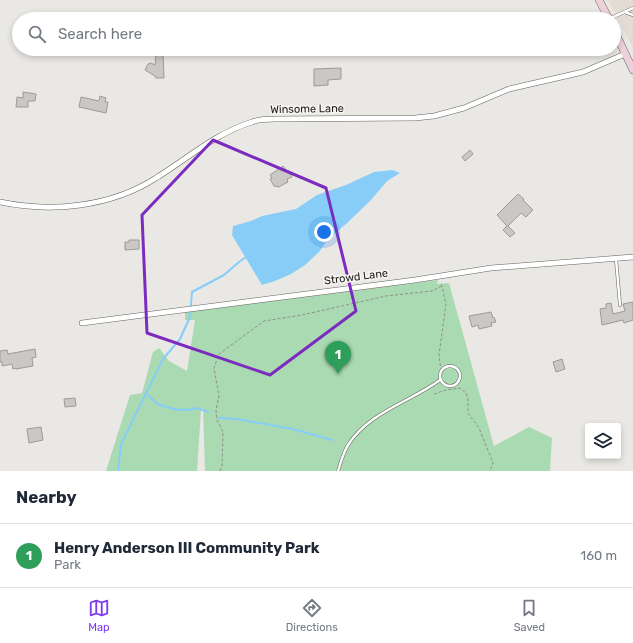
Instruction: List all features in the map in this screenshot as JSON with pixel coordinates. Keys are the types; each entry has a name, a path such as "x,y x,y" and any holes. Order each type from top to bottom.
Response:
{"street":[{"path":"598,0 604,12"},
{"path":"621,45 633,70"},
{"name":"Winsome Lane","path":"621,56 625,54"},
{"name":"Winsome Lane","path":"0,202 19,206 46,207 84,204 105,200 131,192 154,179 225,132 253,121 276,119 415,118 434,116 464,108 509,89 583,72 620,56"},
{"name":"Strowd Lane","path":"82,323 441,276 491,268 633,257"}],"lane":[{"path":"621,13 633,8"},
{"path":"624,12 633,15"},
{"path":"616,259 620,305"},
{"path":"447,366 453,366 459,371 460,378 457,384 452,386 446,385 440,380 441,371 447,366"},
{"path":"338,471 347,447 355,436 371,420 440,380"}],"path":[{"path":"441,276 446,304 439,355 441,371"},
{"path":"220,471 222,466 223,432 217,420 216,410 219,396 214,368 220,354 264,321 302,315 386,296 432,291 442,286"},
{"path":"434,394 460,388 466,393 468,399 468,413 479,428 494,463 490,471"}],"highlighted area":[{"path":"213,140 326,188 356,311 270,375 147,333 142,215"}],"shaded area":[{"path":"606,0 633,0 633,48 621,25 621,12 614,12 609,2"}],"green space":[{"path":"438,280 437,284 449,283 494,446 529,427 552,438 550,471 205,471 203,408 201,410 197,471 106,471 130,395 142,393 153,352 159,348 169,361 187,371 195,320 185,320 185,312"}],"water":[{"path":"392,170 400,173 387,181 371,200 328,239 319,252 305,265 291,274 262,285 232,235 233,226 262,216 296,209 317,195 346,185 374,172"}],"building":[{"path":"156,56 163,56 164,78 156,78 145,70 148,64 151,63 155,65"},
{"path":"341,68 341,79 328,80 328,85 314,86 314,69"},
{"path":"23,92 36,94 35,101 28,101 28,107 16,107 17,97 23,98"},
{"path":"100,96 106,98 105,102 108,102 106,113 79,107 81,97 99,101"},
{"path":"470,150 473,154 465,161 462,157"},
{"path":"283,166 287,171 288,170 292,177 287,179 288,182 279,187 274,186 270,179 272,178 270,175"},
{"path":"518,194 533,210 526,217 521,213 508,226 515,233 510,237 503,230 507,226 497,215"},
{"path":"129,240 139,240 139,249 125,250 125,242 129,242"},
{"path":"633,302 633,320 624,323 623,320 602,325 600,309 606,308 606,304 611,303 613,314 625,311 623,304"},
{"path":"491,312 496,322 491,323 492,326 479,329 478,325 472,327 469,316"},
{"path":"35,349 36,357 32,358 33,366 13,369 12,364 2,366 2,362 0,362 0,351 7,350 8,354"},
{"path":"562,359 565,369 556,372 553,362"},
{"path":"75,398 76,406 65,407 64,399"},
{"path":"41,427 43,440 29,443 27,429"}],"waterway":[{"path":"118,471 121,444 163,359 180,339 190,317 192,292 224,275 246,257"},
{"path":"146,393 156,403 167,407 183,410 197,408 208,412"},
{"path":"219,418 237,419 293,429 332,440"}],"place":[{"name":"Henry Anderson III Community Park","path":"338,374"}]}
